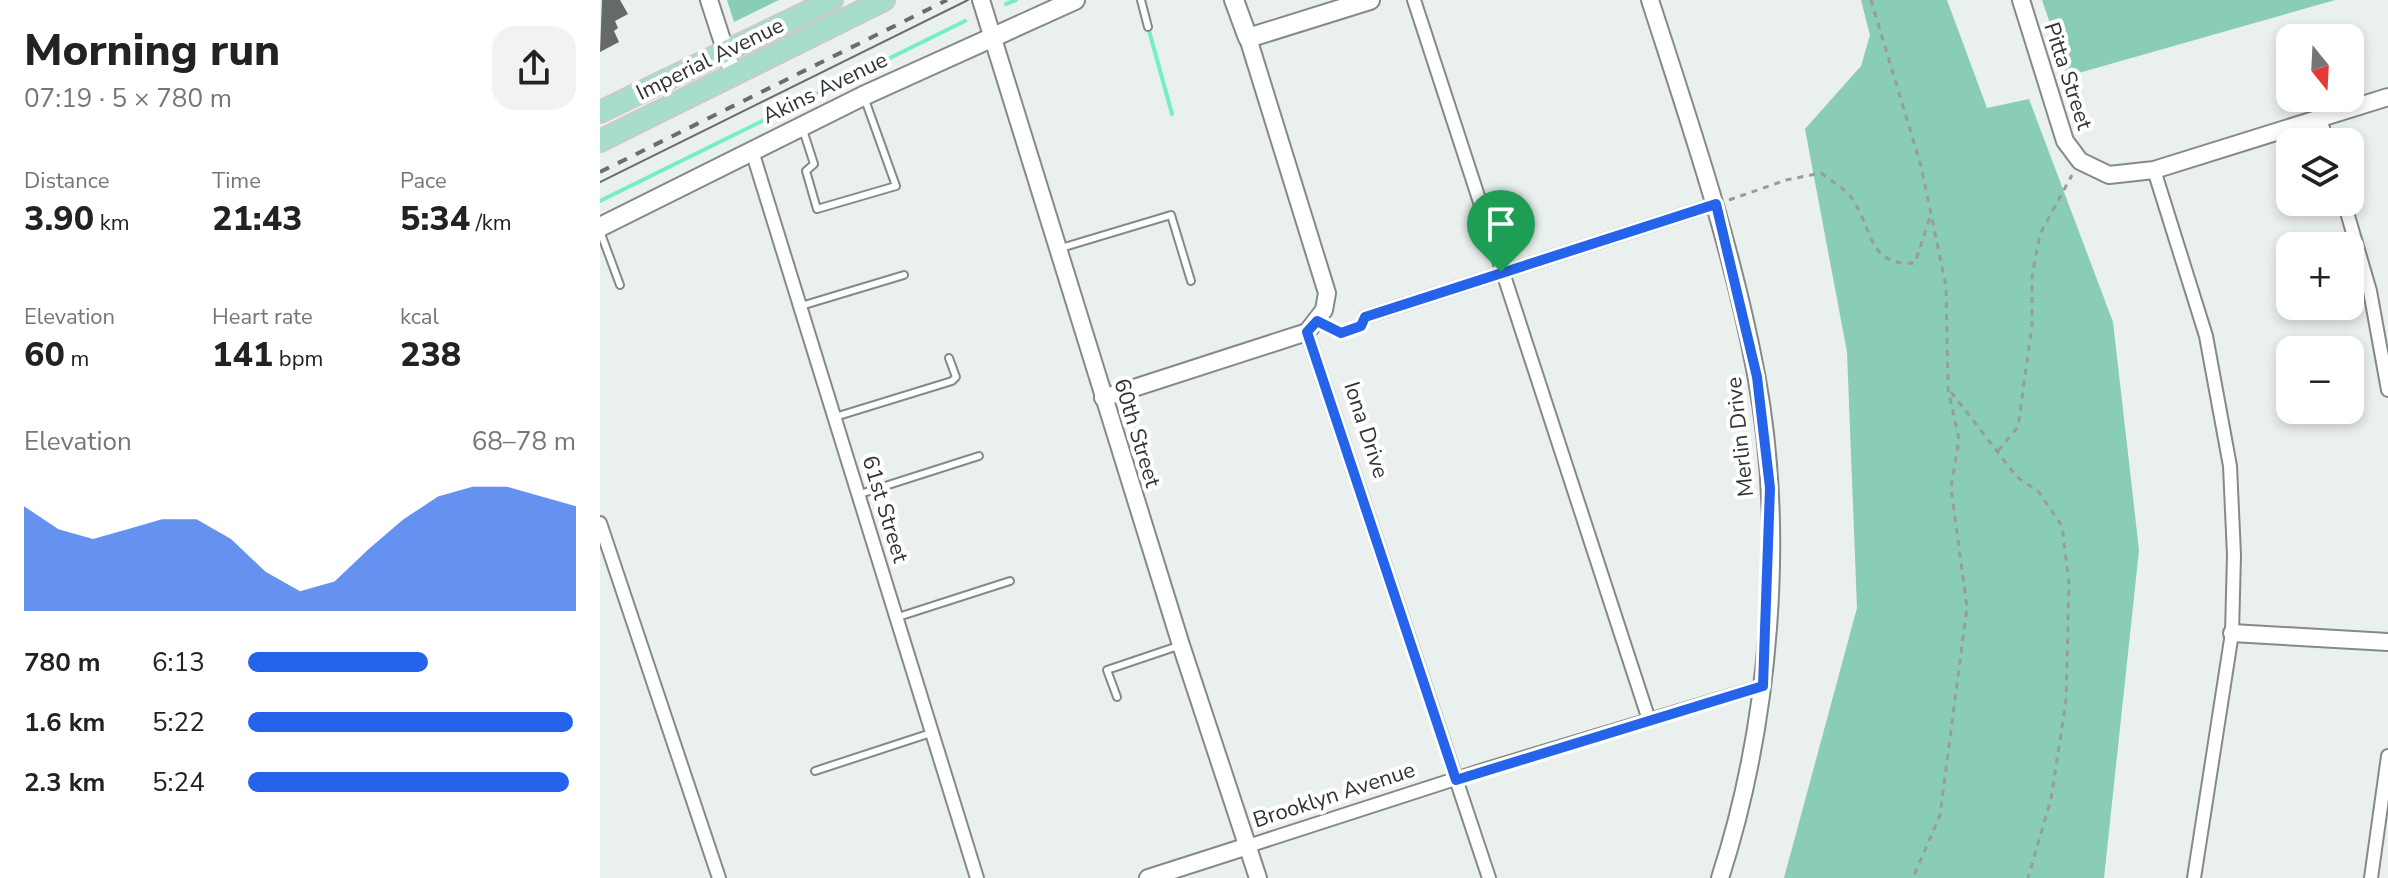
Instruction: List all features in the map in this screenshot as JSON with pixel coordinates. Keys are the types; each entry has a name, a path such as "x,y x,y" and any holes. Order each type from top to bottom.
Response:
{"main road":[{"name":"Imperial Avenue","path":"600,112 832,0"},
{"name":"Imperial Avenue","path":"600,141 884,0"},
{"name":"Akins Avenue","path":"600,229 863,96 1075,0"},
{"name":"Iona Drive","path":"1234,0 1248,38"},
{"path":"1248,38 1370,0"}],"street":[{"path":"709,0 733,74"},
{"name":"60th Street","path":"981,0 1103,398 1258,878"},
{"path":"1414,0 1649,720"},
{"name":"Merlin Drive","path":"1650,0 1716,204 1757,377 1770,488 1763,686 1741,813 1720,878"},
{"name":"Pitta Street","path":"2021,0 2065,141 2080,161"},
{"name":"Iona Drive","path":"1248,38 1327,293 1312,327 1489,878"},
{"path":"2080,161 2109,175 2154,170 2388,97"},
{"path":"2320,118 2323,128"},
{"name":"61st Street","path":"752,151 977,878"},
{"path":"2154,170 2206,336 2230,466 2234,555 2232,633 2194,878"},
{"path":"1365,317 1716,204"},
{"path":"2348,216 2370,291 2388,390"},
{"path":"1103,398 1312,327"},
{"path":"600,523 719,878"},
{"path":"2232,633 2388,642"},
{"name":"Brooklyn Avenue","path":"1148,878 1763,686"},
{"path":"2371,878 2388,756"}],"lane":[{"path":"1141,0 1148,27"},
{"path":"802,126 814,164 806,171 817,209 896,186 863,96"},
{"path":"1057,249 1171,215 1191,281"},
{"path":"600,229 620,285"},
{"path":"801,306 904,275"},
{"path":"835,417 952,381 956,377 949,358"},
{"path":"857,495 979,456"},
{"path":"895,618 1010,581"},
{"path":"1117,697 1107,670 1181,645"},
{"path":"815,771 931,733"}],"path":[{"path":"1871,0 1921,166 1946,286 1948,389 1959,439 1951,488 1967,607 1940,815 1913,878"},
{"path":"1998,451 2018,427 2032,325 2032,277 2040,234 2080,161"},
{"path":"1716,204 1786,180 1821,173 1850,196 1880,254 1896,265 1915,263 1931,214"},
{"path":"1312,327 1341,333 1361,326 1365,317"},
{"path":"1948,389 2017,477 2039,492 2062,526 2069,584 2066,701 2051,799 2028,878"}],"green space":[{"path":"727,0 779,0 734,22"},
{"path":"1861,0 1947,0 1987,108 2029,99 2113,322 2139,550 2104,878 1784,878 1857,608 1847,352 1805,129 1861,66 1870,35"},
{"path":"2042,0 2335,0 2068,76"}],"building":[{"path":"602,0 620,0 628,14 615,21 618,28 614,31 619,42 600,52"}],"waterway":[{"path":"1006,4 1016,0"},
{"path":"600,201 965,21"},
{"path":"1148,27 1172,114"}],"tram line":[{"path":"600,182 968,0"}],"railway":[{"path":"600,172 947,0"}],"route":[{"path":"1716,204 1757,377 1770,488 1763,686 1456,780 1307,332 1317,321 1341,333 1361,326 1365,317 1501,272 1716,204"}]}
